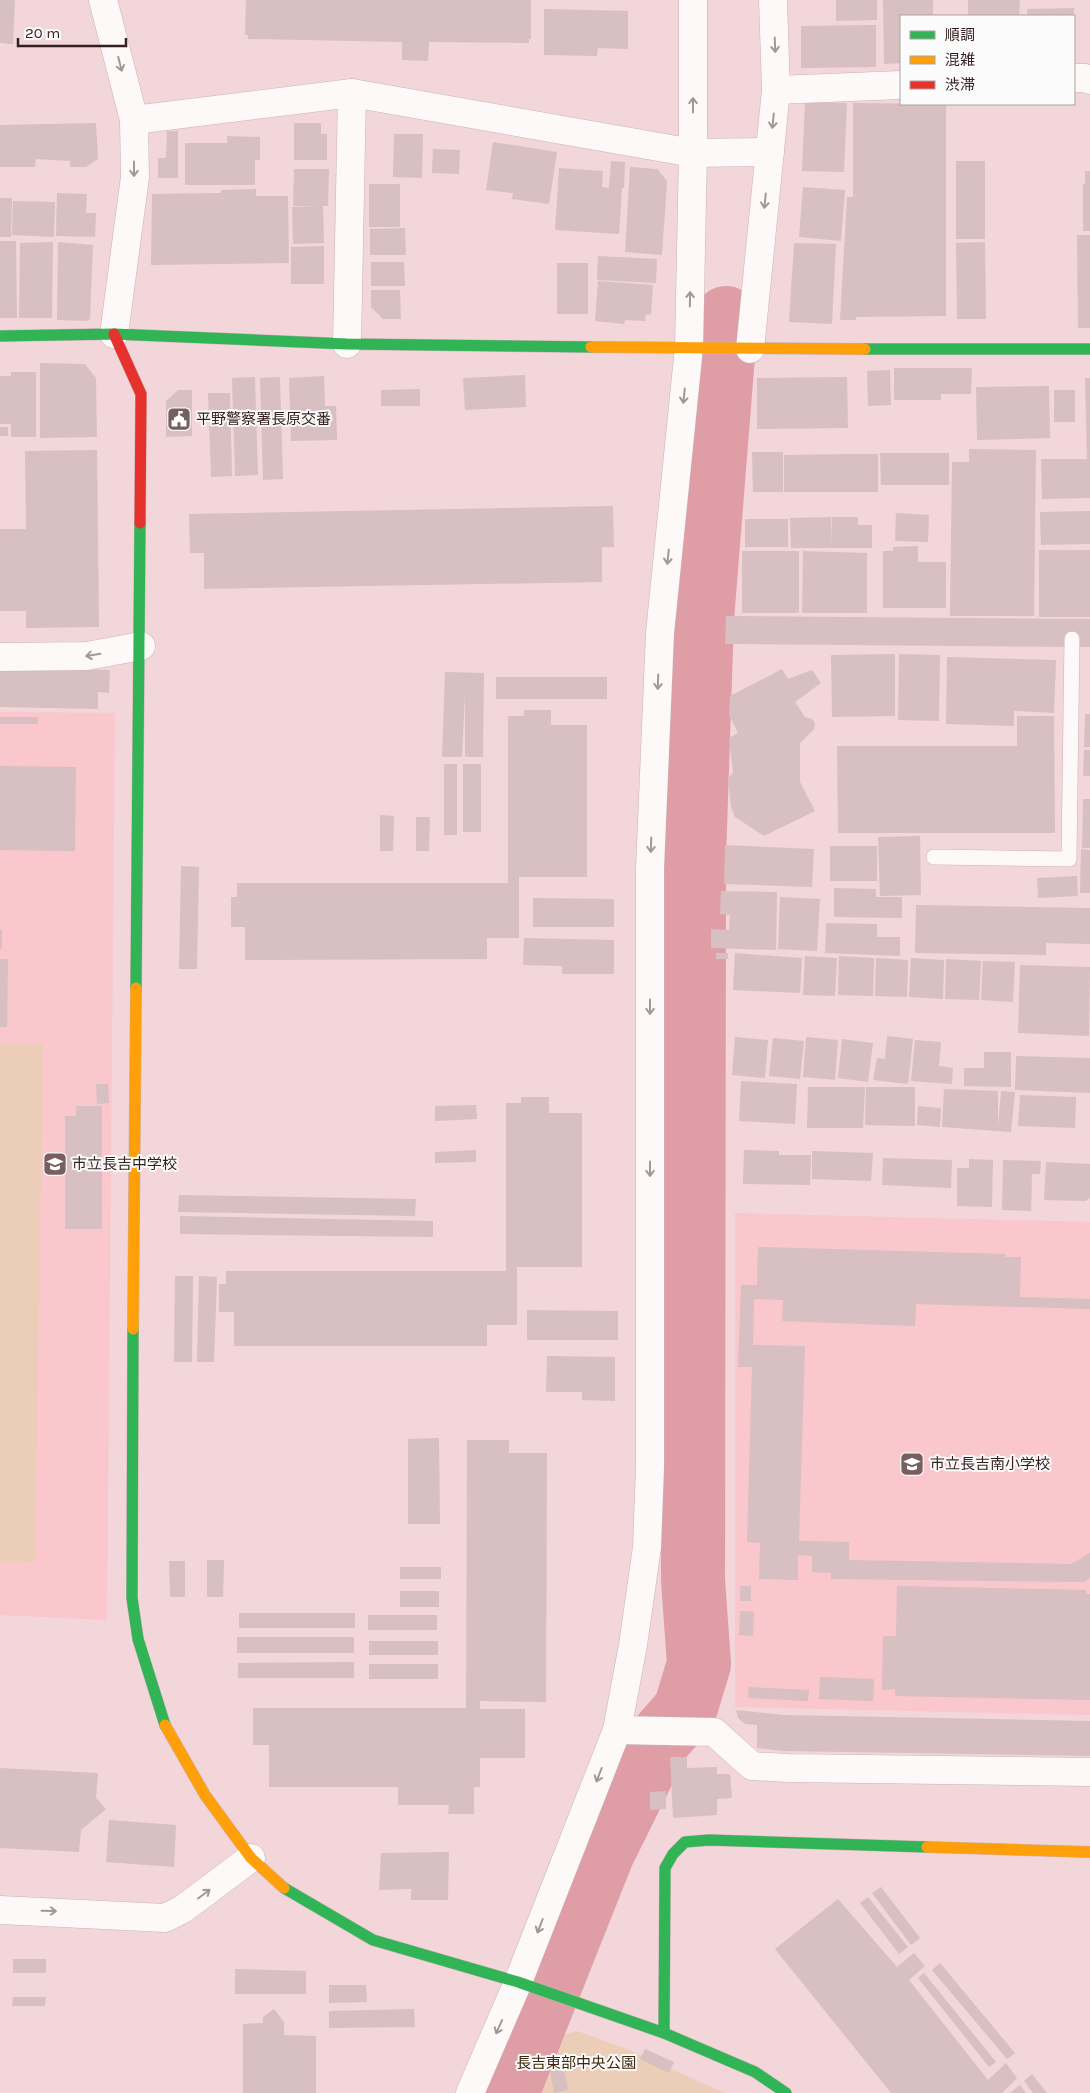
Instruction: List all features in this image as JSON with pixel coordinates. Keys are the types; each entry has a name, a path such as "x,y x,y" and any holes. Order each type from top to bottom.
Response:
{"street":[{"path":"103,0 134,120 135,177 114,334 141,394 135,1233 132,1336 132,1598 138,1639 165,1726 205,1795 251,1858 282,1887 373,1940 518,1982 664,2032 755,2072 786,2093"},
{"path":"470,2093 518,1982 617,1730 633,1645 647,1547 650,1467 650,868 660,634 689,347 693,153 692,0"},
{"path":"750,348 776,90 774,0"},
{"path":"1075,78 1090,80"},
{"path":"776,90 900,85"},
{"path":"134,120 352,93 693,153 770,152"},
{"path":"347,344 352,93"},
{"path":"0,336 114,334 347,344 1090,349"},
{"path":"0,657 87,656 140,646"},
{"path":"617,1730 714,1732 752,1766 1090,1772"},
{"path":"664,2032 665,1868 673,1854 685,1842 709,1840 1090,1852"},
{"path":"0,1910 165,1918 183,1909 251,1858"}],"lane":[{"path":"934,856 1069,860 1072,639"}],"shaded area":[{"name":"市立長吉中学校","path":"0,712 115,713 107,1620 0,1615"},
{"name":"市立長吉南小学校","path":"735,1213 1090,1222 1090,1715 735,1707"}],"green space":[{"path":"0,1044 43,1044 35,1562 0,1561"},
{"name":"長吉東部中央公園","path":"577,2031 624,2048 725,2093 521,2093 536,2055 545,2040"}],"building":[{"path":"0,0 15,0 13,44 0,43"},
{"path":"246,0 531,0 531,39 529,39 529,43 429,42 428,61 402,60 402,42 248,39 248,35 245,35"},
{"path":"836,0 877,0 877,20 836,21"},
{"path":"883,0 933,0 933,15 900,15 900,63 884,64"},
{"path":"968,0 1020,0 1019,15 968,15"},
{"path":"1074,8 1074,15 1028,15 1027,9"},
{"path":"544,9 628,11 628,49 598,48 597,56 544,55"},
{"path":"876,25 876,67 801,68 801,26"},
{"path":"805,102 847,103 844,172 802,171"},
{"path":"853,103 946,105 946,316 856,317 856,320 840,320 847,197 853,197"},
{"path":"96,123 98,159 86,167 70,167 70,161 36,159 35,167 0,167 0,125"},
{"path":"294,123 321,123 321,134 327,134 327,160 294,160"},
{"path":"167,131 178,131 178,178 158,178 158,158 166,158"},
{"path":"394,134 423,134 422,178 393,177"},
{"path":"227,136 260,137 260,160 255,160 255,185 185,185 185,143 227,143"},
{"path":"493,142 557,152 549,204 512,199 513,193 486,190"},
{"path":"433,149 460,150 459,174 432,173"},
{"path":"611,161 625,162 619,234 555,230 559,168 603,171 602,187 609,188"},
{"path":"956,161 985,161 985,239 956,239"},
{"path":"630,167 657,169 667,181 662,255 625,252"},
{"path":"294,169 329,169 328,206 323,206 324,243 293,244 292,207 320,206 293,206"},
{"path":"1085,171 1090,171 1090,231 1083,231 1083,184 1085,184"},
{"path":"369,184 400,184 400,227 369,227"},
{"path":"803,187 845,190 841,241 799,237"},
{"path":"256,189 256,196 288,196 289,263 151,265 152,194 221,193 221,190"},
{"path":"57,193 87,194 86,213 96,213 95,237 56,236"},
{"path":"0,198 12,198 11,237 0,237"},
{"path":"13,201 55,202 54,237 12,235"},
{"path":"405,228 406,255 370,255 370,229"},
{"path":"1077,235 1090,235 1090,328 1078,328"},
{"path":"0,241 16,241 17,318 0,318"},
{"path":"53,242 52,318 19,318 20,243"},
{"path":"58,242 93,245 90,319 86,321 57,320"},
{"path":"985,242 986,319 957,319 956,243"},
{"path":"794,243 836,244 832,324 789,322"},
{"path":"324,246 324,284 291,284 291,247"},
{"path":"598,256 657,259 656,283 597,280"},
{"path":"371,262 404,262 405,286 371,286"},
{"path":"557,263 588,263 588,314 557,314"},
{"path":"598,281 653,285 651,315 646,314 645,321 625,320 624,324 595,321"},
{"path":"371,290 400,290 401,319 383,319 371,307"},
{"path":"40,363 85,364 96,378 97,437 40,438"},
{"path":"894,368 972,368 971,394 941,394 941,400 894,400"},
{"path":"890,370 891,405 868,406 867,371"},
{"path":"11,372 36,372 36,437 11,437 11,424 0,424 0,376 11,376"},
{"path":"525,375 526,407 465,410 463,378"},
{"path":"324,376 325,406 336,406 337,440 291,441 289,378"},
{"path":"255,377 258,475 235,476 232,378"},
{"path":"280,377 283,479 263,480 260,378"},
{"path":"847,377 848,428 757,429 757,378"},
{"path":"1085,378 1090,378 1090,498 1042,499 1041,459 1087,459"},
{"path":"1049,386 1050,438 977,440 976,387"},
{"path":"420,389 420,406 381,406 381,390"},
{"name":"平野警察署長原交番","path":"178,390 192,390 192,436 166,437 166,401"},
{"path":"1054,390 1075,390 1075,422 1054,422"},
{"path":"208,393 230,393 232,476 211,477"},
{"path":"0,427 8,427 8,436 0,436"},
{"path":"969,449 1036,450 1034,616 950,616 952,462 969,462"},
{"path":"97,450 99,627 26,628 26,611 0,611 0,529 26,529 25,451"},
{"path":"752,452 783,452 783,492 753,492"},
{"path":"880,453 949,453 949,485 881,485"},
{"path":"878,454 878,492 784,492 784,455"},
{"path":"613,506 614,547 602,547 602,582 204,589 204,553 190,553 189,514"},
{"path":"1090,511 1090,544 1041,545 1040,512"},
{"path":"896,513 929,515 928,542 895,541"},
{"path":"831,517 831,544 832,517 858,517 858,525 872,525 872,548 791,548 790,518"},
{"path":"745,519 788,519 788,547 745,547"},
{"path":"918,546 918,562 946,562 946,608 883,608 883,551 893,551 893,547"},
{"path":"1039,550 1090,550 1090,617 1039,617"},
{"path":"742,551 799,551 799,613 742,613"},
{"path":"803,551 867,553 867,613 802,613"},
{"path":"726,616 1090,619 1090,647 725,644"},
{"path":"895,654 895,716 832,717 831,655"},
{"path":"899,654 940,655 939,721 898,720"},
{"path":"947,657 1056,660 1054,713 1014,711 1014,726 946,724"},
{"path":"0,667 110,670 109,693 98,692 98,709 0,707"},
{"path":"782,669 788,679 812,670 821,683 795,702 805,717 812,719 815,723 814,729 800,743 800,782 815,811 764,836 735,817 731,807 728,778 733,773 729,738 738,733 729,715 730,696"},
{"path":"445,672 484,673 483,757 465,757 465,693 462,757 442,757"},
{"path":"496,677 607,677 607,699 496,699"},
{"path":"524,710 551,710 551,725 587,725 587,877 519,877 519,938 487,938 487,959 245,960 245,927 231,927 231,897 237,897 237,883 508,883 508,716 524,716"},
{"path":"1085,714 1090,714 1090,747 1084,747"},
{"path":"1017,716 1054,716 1055,833 838,833 837,746 1017,746"},
{"path":"0,717 38,717 38,724 0,724"},
{"path":"1084,750 1090,750 1090,776 1083,776"},
{"path":"444,764 457,764 457,835 444,835"},
{"path":"463,764 481,764 481,832 463,832"},
{"path":"0,766 76,767 75,851 0,850"},
{"path":"1083,799 1090,799 1090,848 1082,848"},
{"path":"380,815 394,816 393,851 380,851"},
{"path":"416,817 430,817 429,851 416,851"},
{"path":"920,836 921,895 880,896 878,837"},
{"path":"725,845 814,849 812,887 724,884"},
{"path":"830,846 877,846 877,881 830,881"},
{"path":"1081,849 1090,850 1090,893 1080,893"},
{"path":"181,866 199,867 197,969 179,969"},
{"path":"1077,876 1078,896 1038,898 1037,878"},
{"path":"834,888 876,889 876,897 902,897 902,918 834,917"},
{"path":"721,891 777,892 776,950 711,948 711,929 729,930 730,915 720,914"},
{"path":"780,897 820,899 817,951 778,949"},
{"path":"533,898 614,899 614,927 533,927"},
{"path":"916,905 1090,908 1090,944 1046,943 1046,955 915,953"},
{"path":"826,923 877,924 877,937 900,937 900,956 825,953"},
{"path":"0,930 2,930 2,949 0,949"},
{"path":"524,938 614,940 614,974 562,974 562,966 523,965"},
{"path":"716,953 728,953 728,959 716,959"},
{"path":"735,953 802,958 800,993 733,990"},
{"path":"805,956 837,958 835,996 803,995"},
{"path":"839,956 874,958 873,996 838,995"},
{"path":"876,958 908,960 907,997 875,996"},
{"path":"911,958 944,960 943,999 909,997"},
{"path":"0,959 8,959 7,1027 0,1027"},
{"path":"946,959 981,961 979,1000 945,999"},
{"path":"983,961 1015,962 1013,1002 981,1000"},
{"path":"1020,965 1090,967 1089,1036 1018,1033"},
{"path":"887,1036 913,1039 908,1084 873,1080 877,1058 885,1059"},
{"path":"735,1037 768,1040 765,1078 732,1075"},
{"path":"806,1037 838,1040 835,1080 803,1077"},
{"path":"773,1038 804,1041 800,1079 769,1076"},
{"path":"842,1039 873,1043 868,1082 838,1078"},
{"path":"915,1040 941,1042 939,1066 953,1068 952,1084 911,1081"},
{"path":"984,1052 1011,1052 1011,1087 964,1086 964,1068 984,1068"},
{"path":"1016,1056 1090,1058 1090,1093 1015,1090"},
{"path":"741,1081 797,1084 795,1124 739,1121"},
{"path":"96,1084 108,1084 109,1103 97,1104"},
{"path":"808,1087 865,1087 863,1128 807,1128"},
{"path":"866,1087 915,1087 915,1126 865,1125"},
{"path":"944,1089 998,1091 998,1127 1001,1091 1015,1092 1011,1132 942,1127"},
{"path":"1020,1095 1076,1097 1075,1128 1018,1126"},
{"path":"521,1097 549,1097 549,1113 582,1113 582,1267 517,1267 517,1325 487,1325 487,1346 234,1346 234,1312 219,1312 219,1284 226,1284 226,1271 506,1271 506,1103 521,1103"},
{"path":"476,1105 477,1119 435,1121 435,1106"},
{"path":"76,1106 102,1106 102,1229 65,1229 65,1116 76,1116"},
{"path":"918,1106 941,1108 940,1127 917,1125"},
{"path":"476,1150 476,1162 435,1163 435,1152"},
{"path":"744,1150 779,1151 779,1155 811,1155 810,1185 743,1184"},
{"path":"812,1151 873,1153 871,1181 812,1179"},
{"path":"883,1158 952,1160 951,1188 882,1185"},
{"path":"969,1159 993,1160 992,1207 957,1206 957,1168 969,1168"},
{"path":"1003,1160 1041,1161 1040,1174 1032,1174 1031,1211 1002,1210"},
{"path":"1046,1162 1090,1164 1090,1198 1086,1201 1044,1200"},
{"path":"179,1195 416,1199 415,1216 178,1212"},
{"path":"180,1216 433,1221 433,1237 180,1234"},
{"path":"758,1247 1005,1254 1005,1257 1021,1257 1020,1297 1090,1299 1090,1309 916,1304 915,1326 782,1321 783,1300 754,1299 753,1345 805,1346 799,1541 849,1542 849,1560 1071,1564 1090,1553 1090,1578 1084,1582 831,1579 831,1573 812,1572 812,1556 798,1555 798,1580 759,1579 760,1543 747,1542 752,1367 738,1367 741,1285 757,1285"},
{"path":"175,1276 193,1276 192,1362 174,1362"},
{"path":"199,1276 217,1277 214,1362 197,1362"},
{"path":"527,1310 618,1311 618,1340 527,1340"},
{"path":"547,1356 615,1357 615,1401 582,1400 582,1392 546,1392"},
{"path":"439,1438 440,1524 408,1524 408,1439"},
{"path":"467,1440 509,1440 509,1453 547,1453 546,1702 480,1701 480,1709 525,1709 525,1758 480,1758 480,1787 474,1787 474,1814 448,1814 449,1805 398,1805 398,1787 269,1787 269,1745 253,1745 253,1708 466,1708"},
{"path":"207,1560 224,1560 223,1597 207,1597"},
{"path":"169,1561 185,1561 185,1597 170,1597"},
{"path":"400,1567 441,1567 441,1579 400,1579"},
{"path":"740,1586 751,1586 751,1601 740,1601"},
{"path":"897,1586 1086,1590 1086,1594 1090,1594 1090,1700 895,1696 895,1689 882,1690 883,1636 896,1636"},
{"path":"400,1591 439,1591 439,1607 400,1607"},
{"path":"740,1611 754,1612 753,1636 739,1635"},
{"path":"239,1613 355,1613 355,1628 239,1628"},
{"path":"368,1615 437,1615 437,1630 368,1630"},
{"path":"237,1637 354,1637 354,1653 237,1653"},
{"path":"369,1641 438,1641 438,1655 369,1655"},
{"path":"354,1662 354,1678 238,1678 238,1663"},
{"path":"369,1664 438,1664 438,1679 369,1679"},
{"path":"820,1677 874,1679 873,1701 819,1699"},
{"path":"749,1687 809,1690 808,1701 748,1698"},
{"path":"736,1710 784,1715 1090,1721 1090,1756 783,1751 757,1748 757,1725 745,1724 738,1718"},
{"path":"670,1757 687,1757 687,1768 717,1767 717,1774 730,1774 732,1798 717,1799 717,1815 673,1818"},
{"path":"0,1768 98,1773 96,1798 106,1809 81,1830 79,1852 0,1848"},
{"path":"666,1791 666,1809 650,1810 650,1792"},
{"path":"109,1820 176,1825 174,1867 106,1862"},
{"path":"449,1852 448,1900 411,1900 411,1889 379,1890 381,1853"},
{"path":"881,1887 920,1938 911,1945 872,1893"},
{"path":"868,1897 908,1947 899,1954 860,1903"},
{"path":"838,1899 897,1967 914,1953 925,1966 909,1980 988,2080 1006,2063 1017,2078 1002,2093 891,2093 775,1949"},
{"path":"13,1959 46,1959 46,1973 13,1973"},
{"path":"940,1963 1015,2053 1007,2059 932,1970"},
{"path":"235,1969 306,1971 306,1994 235,1994"},
{"path":"924,1973 996,2062 989,2067 918,1978"},
{"path":"329,1985 366,1985 367,2002 329,2003"},
{"path":"13,1997 46,1997 45,2006 12,2006"},
{"path":"274,2009 284,2022 284,2035 316,2036 316,2093 243,2093 243,2024 263,2023 263,2017"},
{"path":"414,2009 415,2027 329,2028 329,2011"},
{"path":"645,2049 674,2062 669,2073 640,2059"},
{"path":"562,2058 568,2090 554,2093 548,2061"},
{"path":"1032,2074 1047,2093 1033,2093 1024,2081"},
{"path":"1020,2085 1026,2093 1010,2093"}],"waterway":[{"path":"507,2093 603,1852 658,1741 685,1710 699,1664 693,1580 694,858 702,619 726,318"}],"traffic: fast":[{"path":"0,336 114,334 347,344 591,347"},
{"path":"865,349 1090,349"},
{"path":"136,988 140,523"},
{"path":"133,1329 132,1598 138,1639 165,1725"},
{"path":"664,2033 665,1868 673,1854 685,1842 709,1840 927,1847"},
{"path":"284,1888 373,1940 518,1982 664,2033 755,2072 786,2093"}],"traffic: slow":[{"path":"591,347 865,349"},
{"path":"133,1329 136,988"},
{"path":"165,1725 205,1795 251,1858 284,1888"},
{"path":"927,1847 1090,1852"}],"traffic: jam":[{"path":"114,334 141,394 140,523"}],"place":[{"name":"平野警察署長原交番","path":"179,419"},
{"name":"市立長吉中学校","path":"55,1164"},
{"name":"市立長吉南小学校","path":"912,1464"}]}
